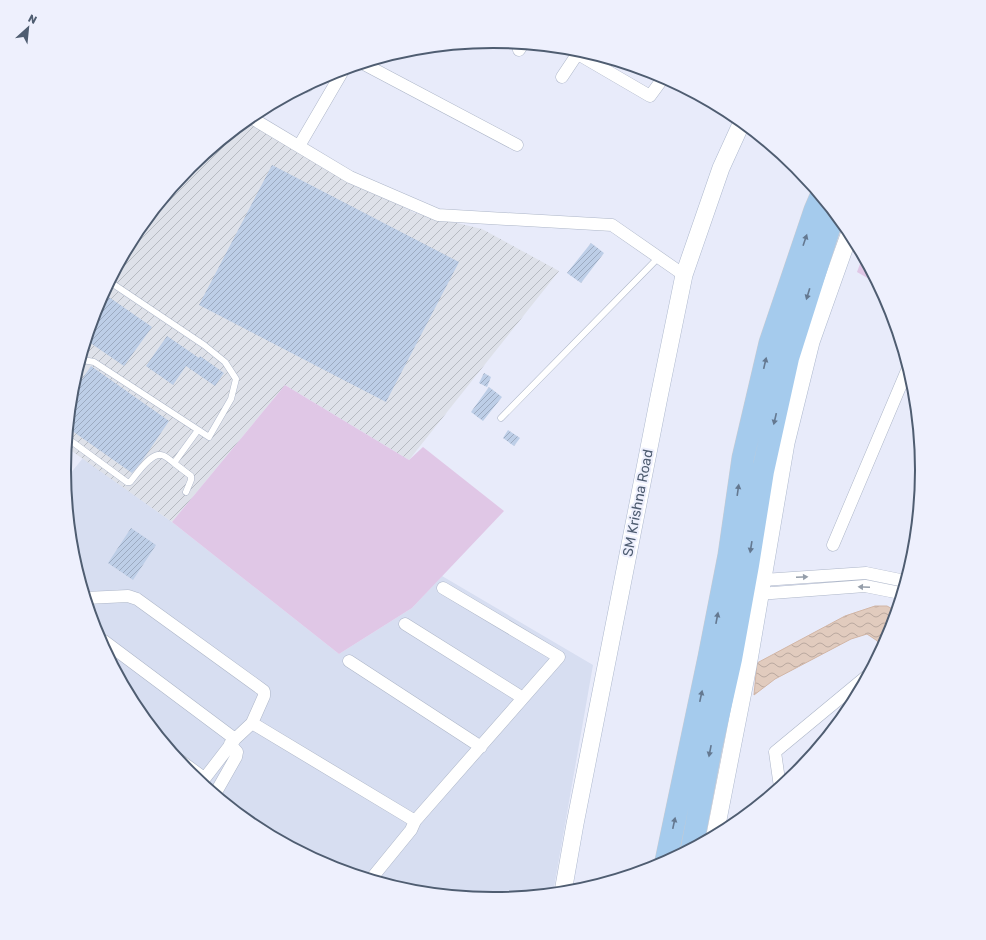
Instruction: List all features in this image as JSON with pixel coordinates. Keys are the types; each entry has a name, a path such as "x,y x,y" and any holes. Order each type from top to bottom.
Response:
{"highway":[{"path":"668,854 729,555 744,451 770,343 826,210"},
{"path":"693,841 711,748 731,659 763,471 788,358 826,210"}],"street":[{"path":"562,77 576,56"},
{"path":"591,60 650,96 660,83"},
{"path":"367,67 517,146"},
{"path":"299,146 339,77"},
{"path":"256,121 350,177 438,215 612,225 684,275"},
{"name":"SM Krishna Road","path":"564,886 651,435 684,275 721,168 739,128"},
{"path":"716,827 742,694 786,443 811,342 847,241"},
{"path":"833,545 904,376"},
{"path":"761,587 866,573 901,580"},
{"path":"761,587 865,586 897,592"},
{"path":"374,875 411,830 415,821 559,657 443,588"},
{"path":"91,598 128,596 137,599 264,691 264,696 252,723 232,742 204,777"},
{"path":"405,624 523,698"},
{"path":"110,645 232,742 237,752 236,757 218,789"},
{"path":"349,661 481,747"},
{"path":"779,779 775,752 855,686"},
{"path":"252,723 415,821"}],"lane":[{"path":"501,418 658,257"},
{"path":"85,360 94,362 209,437 230,399 236,379 226,362 204,345 114,285"},
{"path":"174,463 198,430"},
{"path":"72,442 127,482 130,482 147,461 155,455 161,454 191,476 186,492"}],"shaded area":[{"path":"253,123 314,161 415,213 482,229 559,271 409,460 285,385 172,522 72,451 79,388 93,334 103,309 115,283 142,236 158,213 195,172 236,135"},
{"path":"860,263 869,279 857,272"},
{"path":"285,385 409,460 423,447 504,511 412,608 339,654 172,522"},
{"path":"83,458 172,522 339,654 412,608 442,576 593,665 554,887 521,891 465,891 411,884 384,878 357,870 306,848 259,821 236,805 215,787 176,748 158,727 128,681 103,631 93,606 79,552 72,498 71,473"}],"water":[{"path":"875,606 887,606 892,609 878,642 867,634 851,639 775,679 754,695 757,663 845,616"}],"building":[{"path":"272,165 459,262 386,402 199,305"},
{"path":"591,243 604,253 581,283 567,273"},
{"path":"109,297 152,327 124,366 90,343"},
{"path":"167,336 224,373 215,386 186,366 173,385 146,366"},
{"path":"91,366 169,421 132,473 73,432 80,382"},
{"path":"484,373 491,377 487,387 479,383"},
{"path":"489,387 502,397 483,421 471,412"},
{"path":"508,430 520,438 514,446 503,438"},
{"path":"131,528 156,545 133,580 108,563"}]}
